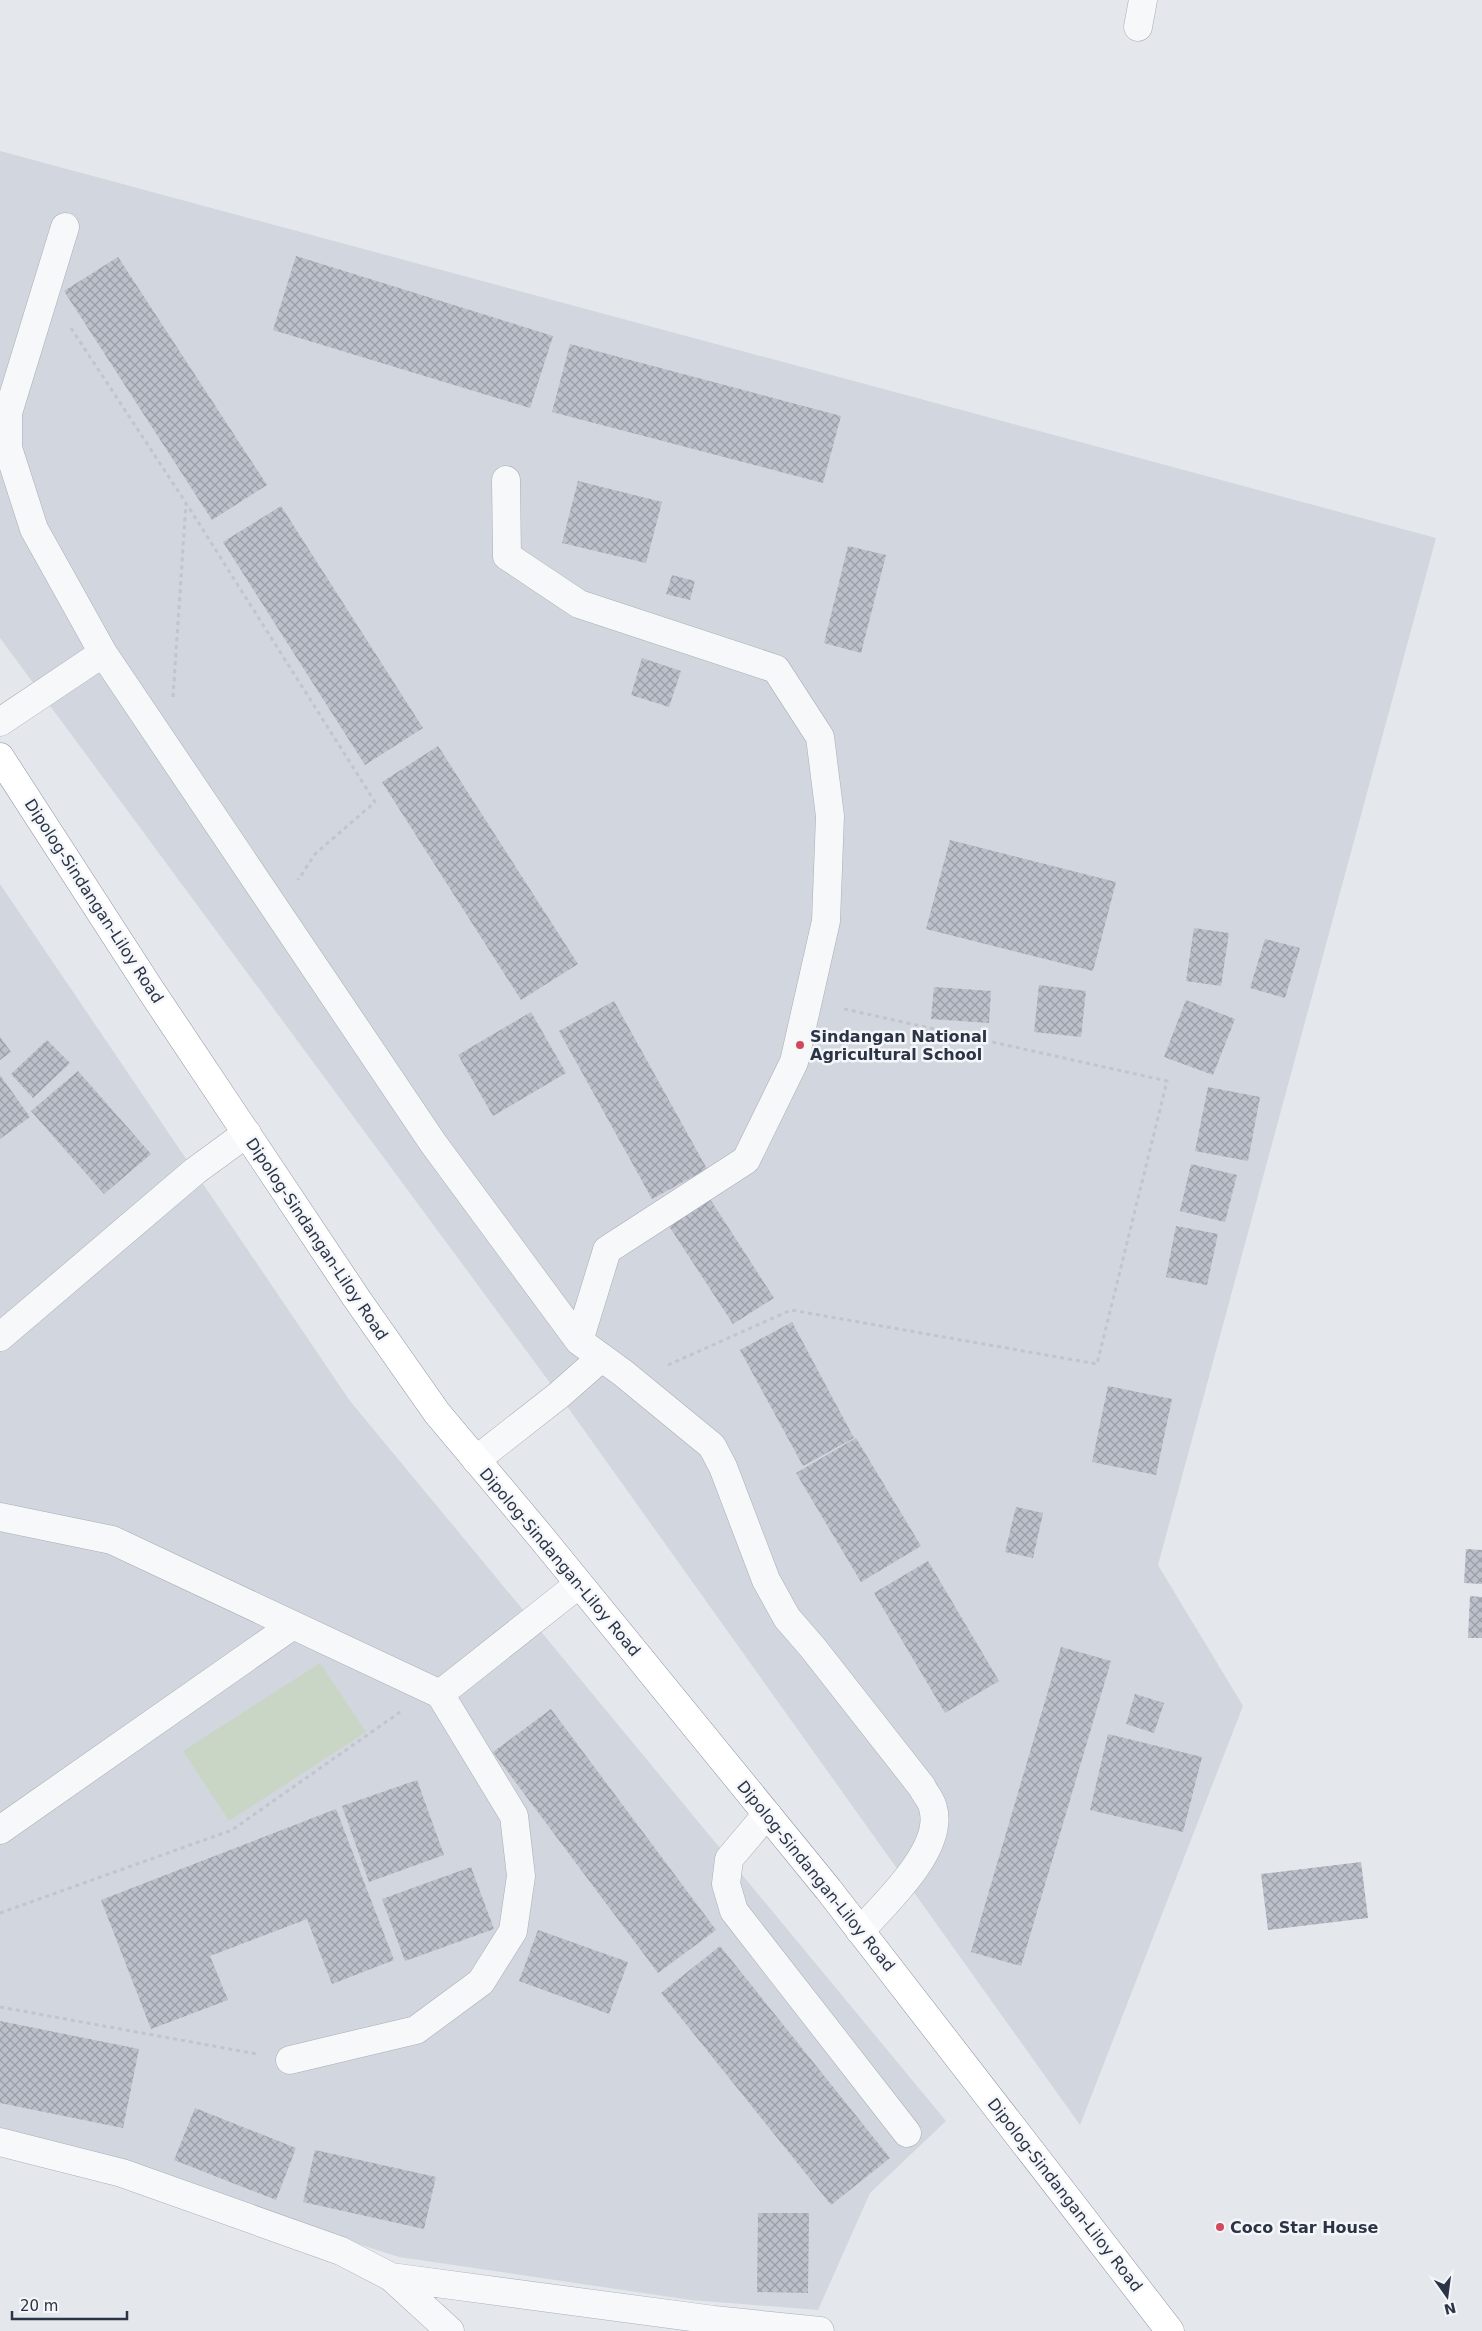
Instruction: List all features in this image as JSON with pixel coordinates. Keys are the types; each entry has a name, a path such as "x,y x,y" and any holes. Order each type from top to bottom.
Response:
{"highway":[{"name":"Dipolog-Sindangan-Liloy Road","path":"0,758 414,1382 767,1814 1170,2331"}],"street":[{"path":"1138,27 1144,0"},
{"path":"65,227 8,413 8,448 34,529 103,653 432,1143 579,1341 632,1380 712,1446 723,1467 766,1580 788,1618 922,1788 934,1808 934,1831 924,1854 906,1881 860,1931"},
{"path":"506,480 507,556 579,604 776,669 820,737 830,816 826,921 794,1062 746,1160 607,1250 579,1341"},
{"path":"0,722 103,653"},
{"path":"0,1337 194,1171 247,1133"},
{"path":"476,1460 559,1395 600,1358"},
{"path":"0,1518 112,1540 436,1692 514,1816 521,1876 513,1931 481,1982 416,2030 290,2060"},
{"path":"436,1692 580,1584"},
{"path":"0,1830 293,1625"},
{"path":"767,1814 728,1858 726,1884 734,1911 907,2133"},
{"path":"0,2142 148,2182 341,2251 391,2277 450,2331"},
{"path":"391,2277 714,2320 820,2331"}],"path":[{"path":"46,290 186,503 375,802 315,854 277,911"},
{"path":"170,752 186,503"},
{"path":"632,1380 791,1310 1097,1364 1167,1081 808,1001"},
{"path":"0,1914 232,1830 436,1692"},
{"path":"0,2007 290,2060"}],"shaded area":[{"name":"Sindangan National Agricultural School","path":"0,151 1436,538 1158,1565 1243,1706 1080,2125 559,1395 0,638"},
{"path":"0,884 350,1401 946,2121 870,2193 818,2310 691,2300 399,2257 0,2129"}],"green space":[{"path":"320,1663 366,1732 229,1821 183,1751"}],"building":[{"path":"296,256 553,336 530,408 273,330"},
{"path":"118,257 267,485 212,520 64,291"},
{"path":"570,344 841,416 823,483 552,412"},
{"path":"578,481 662,502 646,563 562,543"},
{"path":"281,506 423,728 365,765 223,542"},
{"path":"848,546 886,555 861,653 824,643"},
{"path":"672,575 695,581 690,600 666,594"},
{"path":"642,658 681,671 669,707 631,695"},
{"path":"438,746 578,964 521,1000 382,782"},
{"path":"950,840 1116,882 1093,971 926,929"},
{"path":"1194,928 1229,933 1221,986 1186,981"},
{"path":"1265,939 1300,948 1285,998 1250,988"},
{"path":"1039,985 1086,991 1081,1037 1034,1032"},
{"path":"934,987 991,991 989,1023 931,1019"},
{"path":"1186,1000 1235,1019 1213,1075 1164,1057"},
{"path":"614,1001 707,1169 652,1199 559,1031"},
{"path":"531,1012 566,1073 493,1116 458,1055"},
{"path":"0,1037 11,1052 0,1060"},
{"path":"47,1040 70,1063 33,1098 11,1074"},
{"path":"78,1071 151,1154 104,1194 31,1111"},
{"path":"0,1075 30,1117 0,1139"},
{"path":"1208,1087 1260,1097 1248,1161 1195,1151"},
{"path":"1191,1164 1237,1175 1225,1222 1180,1211"},
{"path":"708,1196 774,1298 733,1324 667,1223"},
{"path":"1176,1226 1218,1234 1207,1285 1166,1277"},
{"path":"792,1322 854,1438 803,1466 740,1350"},
{"path":"1108,1386 1172,1399 1156,1475 1092,1462"},
{"path":"856,1438 921,1546 861,1582 796,1473"},
{"path":"1016,1507 1043,1513 1033,1558 1005,1552"},
{"path":"1466,1549 1482,1550 1482,1584 1464,1583"},
{"path":"928,1561 999,1681 945,1713 874,1593"},
{"path":"1470,1596 1482,1597 1482,1638 1468,1638"},
{"path":"1061,1647 1111,1661 1021,1966 971,1952"},
{"path":"1135,1694 1164,1703 1154,1733 1126,1724"},
{"path":"551,1709 716,1930 658,1973 493,1752"},
{"path":"1108,1734 1202,1757 1183,1832 1090,1810"},
{"path":"417,1780 444,1855 369,1882 342,1806"},
{"path":"336,1809 394,1960 332,1984 307,1919 210,1956 228,2000 151,2029 101,1900"},
{"path":"1361,1862 1368,1918 1268,1930 1261,1874"},
{"path":"471,1867 494,1929 405,1961 382,1899"},
{"path":"538,1930 628,1962 609,2014 519,1981"},
{"path":"720,1946 890,2158 831,2205 661,1993"},
{"path":"0,2021 139,2049 123,2128 0,2103"},
{"path":"195,2108 296,2148 276,2200 174,2160"},
{"path":"315,2150 436,2177 424,2229 303,2202"},
{"path":"758,2213 809,2213 808,2293 757,2292"}],"place":[{"name":"Sindangan National Agricultural School","path":"800,1045"},
{"name":"Coco Star House","path":"1220,2227"}]}
